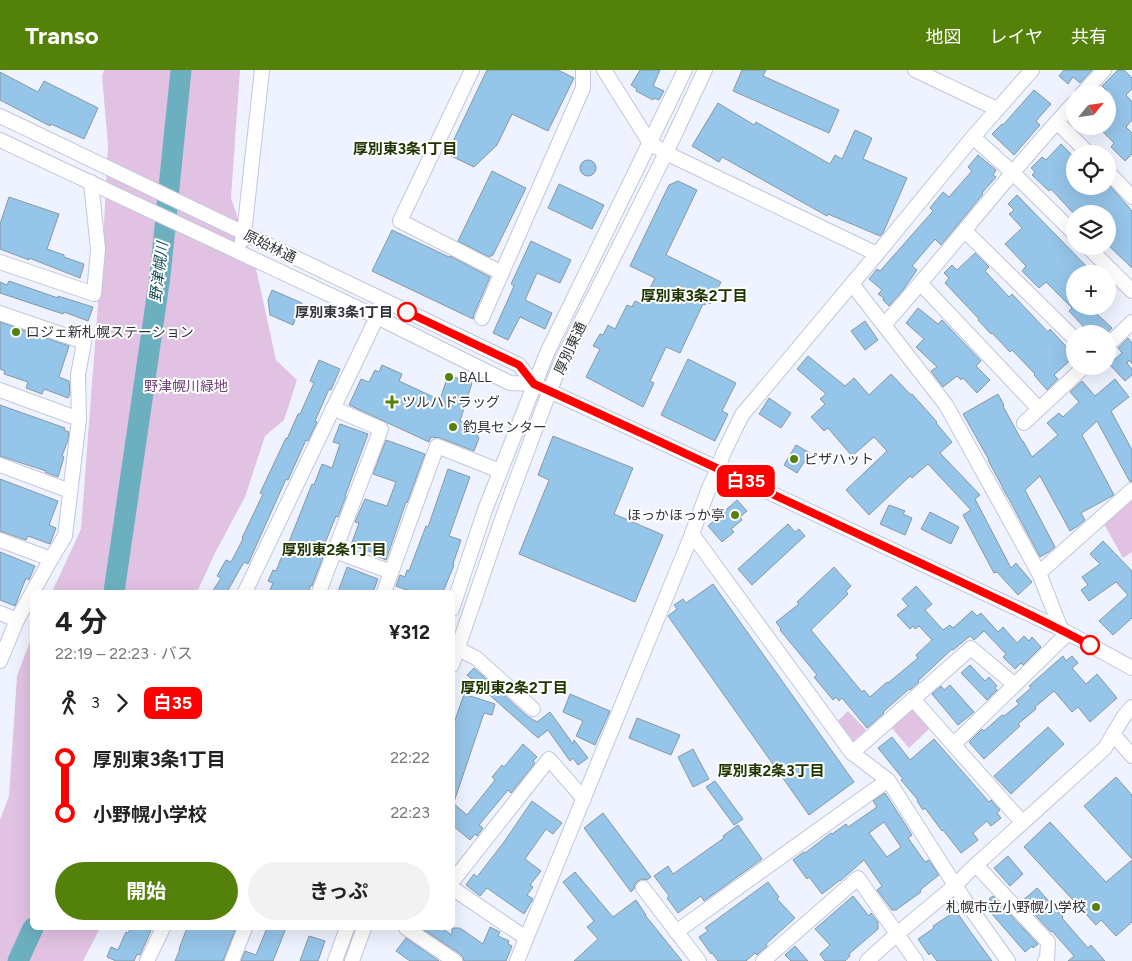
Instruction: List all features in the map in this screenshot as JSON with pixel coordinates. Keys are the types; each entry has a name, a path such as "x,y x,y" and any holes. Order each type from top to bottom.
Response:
{"street":[{"path":"240,252 244,234 262,70"},
{"path":"472,70 400,221 502,273"},
{"path":"482,318 583,88 583,70"},
{"path":"604,70 650,144 877,254"},
{"name":"厚別東通","path":"455,600 485,510 547,354 685,70"},
{"name":"厚別東通","path":"455,658 502,519 538,419 562,360 666,153 705,70"},
{"path":"915,70 997,109"},
{"path":"517,961 723,454 742,415 973,137 1032,70"},
{"path":"1090,85 1104,70"},
{"path":"884,326 921,284 1012,172 1066,112"},
{"name":"原始林通","path":"0,116 519,365 534,384"},
{"path":"1057,122 1080,145"},
{"path":"973,137 1066,225"},
{"name":"原始林通","path":"0,140 377,317 510,383 534,384 718,469 1064,631 1132,668"},
{"path":"1116,180 1132,196"},
{"path":"0,262 94,294 98,249 91,182"},
{"path":"965,231 1066,330"},
{"path":"1096,255 1132,291"},
{"path":"852,284 946,405 1039,573 1064,631 1015,684 954,744"},
{"path":"921,284 1039,409"},
{"path":"246,590 377,317 381,300"},
{"path":"0,313 84,342 78,374 79,419 65,536 34,590"},
{"path":"1116,337 1132,322"},
{"path":"1024,423 1075,375"},
{"path":"0,390 79,419"},
{"path":"320,590 381,429 333,408"},
{"path":"385,590 437,446 500,471"},
{"path":"0,465 70,490"},
{"path":"1039,573 1132,490"},
{"path":"692,534 852,753 888,780 1008,961"},
{"path":"0,540 50,559"},
{"path":"335,551 392,572"},
{"path":"0,661 30,597"},
{"path":"0,614 18,620"},
{"path":"852,753 971,648 1015,684"},
{"path":"458,649 476,658 533,709"},
{"path":"913,699 1022,822"},
{"path":"867,961 896,934 956,885 1104,748 1124,716 1132,707"},
{"path":"1113,734 1132,756"},
{"path":"455,878 549,760 584,799"},
{"path":"676,932 888,780"},
{"path":"976,865 1048,942 1047,960 1045,961"},
{"path":"763,961 858,878 916,961"},
{"path":"643,888 699,961"},
{"path":"455,890 526,938"},
{"path":"147,961 162,930"},
{"path":"232,961 244,930"},
{"path":"335,961 346,930"},
{"path":"353,960 363,930"},
{"path":"409,930 455,961"}],"green space":[{"name":"野津幌川緑地","path":"104,70 240,70 231,198 257,273 276,360 297,380 284,420 265,436 245,497 198,590 53,590 81,529 104,225 108,145 102,76"},
{"path":"1132,498 1132,552 1123,558 1104,524"},
{"path":"30,641 30,930 99,930 83,961 0,961 0,820 9,796 17,676"},
{"path":"913,706 931,727 909,748 890,726"},
{"path":"848,711 866,730 854,741 848,741 835,724"}],"building":[{"path":"487,70 558,70 574,78 548,131 512,114 497,145 474,167 447,154"},
{"path":"640,70 660,70 653,86 664,91 659,100 654,98 653,100 636,91 637,89 631,85"},
{"path":"742,70 766,70 763,76 839,110 829,133 733,91"},
{"path":"1064,70 1092,70 1080,83 1073,77 1068,84 1059,76"},
{"path":"1118,70 1124,70 1132,78 1132,89 1126,95 1132,102 1132,120 1126,127 1132,133 1132,154 1125,161 1116,152 1116,145 1112,145 1114,143 1106,135 1116,135 1116,85 1103,85"},
{"path":"0,72 38,92 44,81 98,108 84,139 51,124 50,126 0,100"},
{"path":"1034,90 1051,104 1036,121 1040,125 1014,155 992,134 1003,125"},
{"path":"718,103 754,125 756,122 830,164 835,155 842,159 855,130 872,138 863,159 907,178 883,233 880,236 828,214 827,216 722,157 719,162 692,146"},
{"path":"1061,144 1066,149 1066,195 1116,195 1116,193 1132,211 1132,268 1116,253 1116,205 1066,205 1051,189 1049,191 1032,175 1035,172 1031,168 1042,157 1046,160"},
{"path":"978,155 996,170 993,175 996,177 941,245 935,239 912,266 917,270 889,306 883,300 884,298 878,294 882,290 869,279 877,269 880,271 933,211 930,208 943,192 949,197 972,171 968,167"},
{"path":"588,160 594,162 596,168 594,174 588,176 582,174 580,168 582,162"},
{"path":"492,171 526,188 493,255 489,257 458,241"},
{"path":"678,181 697,190 666,255 721,282 710,304 707,302 705,305 703,304 680,353 666,347 650,381 654,383 643,407 586,377 600,349 593,346 600,334 603,335 608,325 615,329 627,305 632,307 635,301 642,304 655,278 630,266 669,185"},
{"path":"559,184 604,205 592,229 548,208"},
{"path":"1017,195 1066,245 1066,255 1075,255 1085,265 1066,265 1066,302 1046,282 1039,288 1022,271 1026,266 1005,244 1022,228 1009,214 1014,210 1008,204"},
{"path":"9,197 59,214 47,249 84,264 80,278 0,249 0,224"},
{"path":"392,230 450,256 490,277 473,319 372,271"},
{"path":"531,241 571,260 560,283 537,273 525,300 552,313 545,329 520,317 508,340 493,333 514,286 511,284"},
{"path":"975,253 989,267 985,271 1009,297 1012,294 1048,332 1050,329 1066,346 1066,364 1054,375 1058,379 1047,390 1035,374 1012,350 1010,352 991,334 945,283 949,278 944,273 952,265 957,270"},
{"path":"9,281 58,298 58,296 93,307 88,321 0,293 0,282 7,285"},
{"path":"272,290 302,303 293,325 270,315 268,300"},
{"path":"918,308 938,324 942,320 981,361 976,366 990,380 977,393 963,378 961,380 957,376 943,387 931,371 937,367 916,347 924,339 906,323"},
{"path":"1073,315 1098,315 1109,325 1082,325"},
{"path":"865,321 878,340 865,350 851,331"},
{"path":"0,322 69,346 59,377 69,381 70,394 68,398 44,389 42,394 26,388 28,382 4,374 5,371 0,369"},
{"path":"1128,338 1132,343 1132,364 1129,360 1127,363 1132,369 1132,375 1125,381 1116,371 1116,358 1122,353 1118,348"},
{"path":"808,356 845,386 854,378 869,395 891,374 912,394 952,442 940,453 980,495 975,499 1011,568 1016,563 1032,582 1018,595 997,572 994,573 963,515 971,510 928,464 912,478 910,476 869,515 846,490 887,451 874,437 852,456 828,428 824,431 811,417 825,404 820,399 826,394 797,369"},
{"path":"688,359 736,383 722,411 728,414 715,441 661,415"},
{"path":"319,360 340,369 331,390 329,389 308,441 306,440 288,480 286,479 248,564 244,562 228,590 213,590 221,578 217,576 226,560 231,562 243,539 263,494 260,493 314,383 310,381"},
{"path":"382,365 402,374 399,381 440,400 448,375 472,383 460,421 472,426 479,438 474,451 440,438 431,437 429,442 349,405 361,379 369,382 375,370 379,372"},
{"path":"1115,379 1129,397 1111,411 1132,450 1132,481 1130,482 1097,421 1082,435 1114,495 1081,513 1085,520 1070,531 1040,476 1025,490 1055,547 1040,557 963,414 998,394 1032,457 1058,435 1047,423 1059,413 1063,417 1079,402 1070,392 1082,381 1095,396"},
{"path":"769,398 791,413 781,428 759,414"},
{"path":"0,405 65,428 64,430 69,432 58,477 46,471 0,456"},
{"path":"340,424 368,434 338,517 336,516 325,543 328,544 312,586 309,590 270,590 273,583 268,581 273,570 276,571 285,552 322,464 332,468 340,444 333,442"},
{"path":"553,436 633,468 614,514 663,535 635,602 519,554 549,480 538,475"},
{"path":"386,440 425,454 386,560 374,555 374,553 351,545 359,523 355,522 365,499 387,506 396,482 373,474"},
{"path":"796,445 810,453 797,473 784,465"},
{"path":"448,469 470,477 449,536 461,540 454,565 444,590 407,590 396,586 400,575 405,577 407,570 409,571 426,526 428,527"},
{"path":"0,479 58,501 49,525 56,528 50,544 28,536 26,540 0,531"},
{"path":"737,500 747,511 740,517 742,520 731,529 734,532 722,542 708,526"},
{"path":"889,505 905,511 903,514 912,518 905,535 880,524"},
{"path":"930,512 959,527 951,544 921,529"},
{"path":"788,524 795,532 799,529 805,536 752,585 738,569"},
{"path":"1103,541 1132,571 1132,618 1113,635 1099,621 1128,595 1116,582 1089,601 1081,590 1088,585 1082,577 1100,564 1090,554"},
{"path":"0,552 35,566 29,580 26,578 15,606 0,600"},
{"path":"347,567 378,579 374,590 339,590"},
{"path":"834,567 851,586 846,591 848,594 811,630 862,692 864,690 870,697 918,658 916,655 932,640 919,626 915,629 913,626 910,629 897,615 908,606 902,599 916,586 932,604 925,610 943,630 950,625 953,628 972,611 977,616 981,613 998,632 1003,627 1017,643 1024,636 1029,641 1032,637 1041,647 1023,665 1021,663 1015,669 1003,657 1006,654 984,631 974,640 970,636 952,649 919,682 867,728 842,698 839,701 836,697 833,700 814,677 817,675 780,630 776,622 799,604 797,602"},
{"path":"713,584 854,782 809,815 668,616 677,609 674,605 683,599 686,603"},
{"path":"1063,656 1066,661 1072,656 1078,663 1072,668 1086,684 1097,674 1117,698 1090,722 1078,707 1072,712 1054,691 1035,707 1036,709 1018,724 1020,726 984,759 969,742 982,729 984,731 1002,715 1004,716 1019,704 1016,701 1031,688 1029,686"},
{"path":"970,665 985,681 989,677 997,686 995,688 997,690 987,700 961,673"},
{"path":"474,668 527,716 537,722 550,712 573,744 574,740 588,758 578,765 573,758 570,761 548,730 538,738 467,675"},
{"path":"950,685 974,712 958,725 932,694 941,686 944,690"},
{"path":"464,694 495,704 492,715 484,713 455,799 455,720"},
{"path":"570,694 610,711 595,745 576,736 583,721 563,712"},
{"path":"637,718 680,735 671,755 629,738"},
{"path":"1048,727 1064,744 1011,794 994,776"},
{"path":"892,737 910,760 934,739 989,802 991,800 1000,810 997,813 1001,818 991,826 987,821 973,833 978,840 961,853 925,808 923,810 918,800 901,780 903,779 878,748"},
{"path":"523,744 537,757 533,761 535,763 511,793 508,790 479,825 483,828 477,836 475,834 470,840 455,828 455,805 467,815 495,780 492,777 502,765 504,767"},
{"path":"693,749 709,779 693,787 678,757"},
{"path":"1116,777 1132,795 1132,859 1084,806"},
{"path":"715,781 743,819 734,825 706,787"},
{"path":"885,793 912,835 908,838 925,862 929,860 939,875 920,890 921,892 896,910 892,910 877,890 882,886 864,860 822,894 809,877 807,879 793,860 831,833 846,824 848,827 877,807 873,801","holes":["884,822 901,847 887,857 869,833"]},
{"path":"532,801 562,823 553,834 546,829 525,859 541,871 530,885 533,887 527,895 533,899 524,914 487,888 480,896 466,885 474,874 477,877"},
{"path":"603,813 651,877 647,880 642,879 638,881 631,892 584,828"},
{"path":"1050,822 1106,882 1132,860 1132,922 1116,936 1101,920 1096,925 1024,847"},
{"path":"738,825 762,859 704,901 701,896 678,913 667,898 669,896 654,876 668,866 673,874 724,838 723,836"},
{"path":"1008,856 1023,874 1010,886 994,868"},
{"path":"575,872 613,917 636,900 645,915 682,961 574,961 598,939 587,927 594,921 563,882"},
{"path":"768,882 779,897 777,899 795,918 766,944 767,946 757,955 755,953 746,961 718,961 699,937 708,931 705,928"},
{"path":"1037,888 1088,948 1091,945 1105,961 1068,961 1074,956 1022,901"},
{"path":"853,896 869,916 871,913 878,922 878,929 849,954 850,956 845,961 825,961 820,954 830,945 815,929"},
{"path":"993,896 1038,944 1025,952 985,906 991,901 989,899"},
{"path":"956,911 992,961 937,961 931,953 929,955 918,939 934,928 933,926"},
{"path":"490,927 500,932 498,936 509,941 508,944 512,946 506,961 464,961 460,954 424,930 444,930 452,935 452,930 460,928 483,944"},
{"path":"130,930 151,930 140,955 137,954 134,961 116,961 107,957 111,947 118,950 126,932 128,933"},
{"path":"186,930 235,930 223,961 175,961"},
{"path":"266,930 285,930 273,961 241,961 245,951 256,955"},
{"path":"309,936 325,941 318,961 300,961"},
{"path":"406,938 439,961 410,961 396,951"},
{"path":"795,946 808,961 791,961 785,955"}],"waterway":[{"name":"野津幌川","path":"114,590 160,276 181,70"},
{"name":"野津幌川","path":"18,961 32,930"}],"bus line":[{"name":"白35","path":"407,312 519,365 534,384 991,596 1090,645"}],"place":[{"name":"厚別東3条1丁目","path":"407,312"},
{"name":"ロジェ新札幌ステーション","path":"16,332"},
{"name":"BALL","path":"449,377"},
{"name":"ツルハドラッグ","path":"392,402"},
{"name":"釣具センター","path":"453,427"},
{"name":"ピザハット","path":"794,459"},
{"name":"ほっかほっか亭","path":"735,515"},
{"name":"札幌市立小野幌小学校","path":"1096,907"}],"district":[{"name":"厚別東3条1丁目","path":"405,149"},
{"name":"厚別東3条2丁目","path":"694,296"},
{"name":"厚別東2条1丁目","path":"334,550"},
{"name":"厚別東2条2丁目","path":"514,688"},
{"name":"厚別東2条3丁目","path":"771,771"}]}
